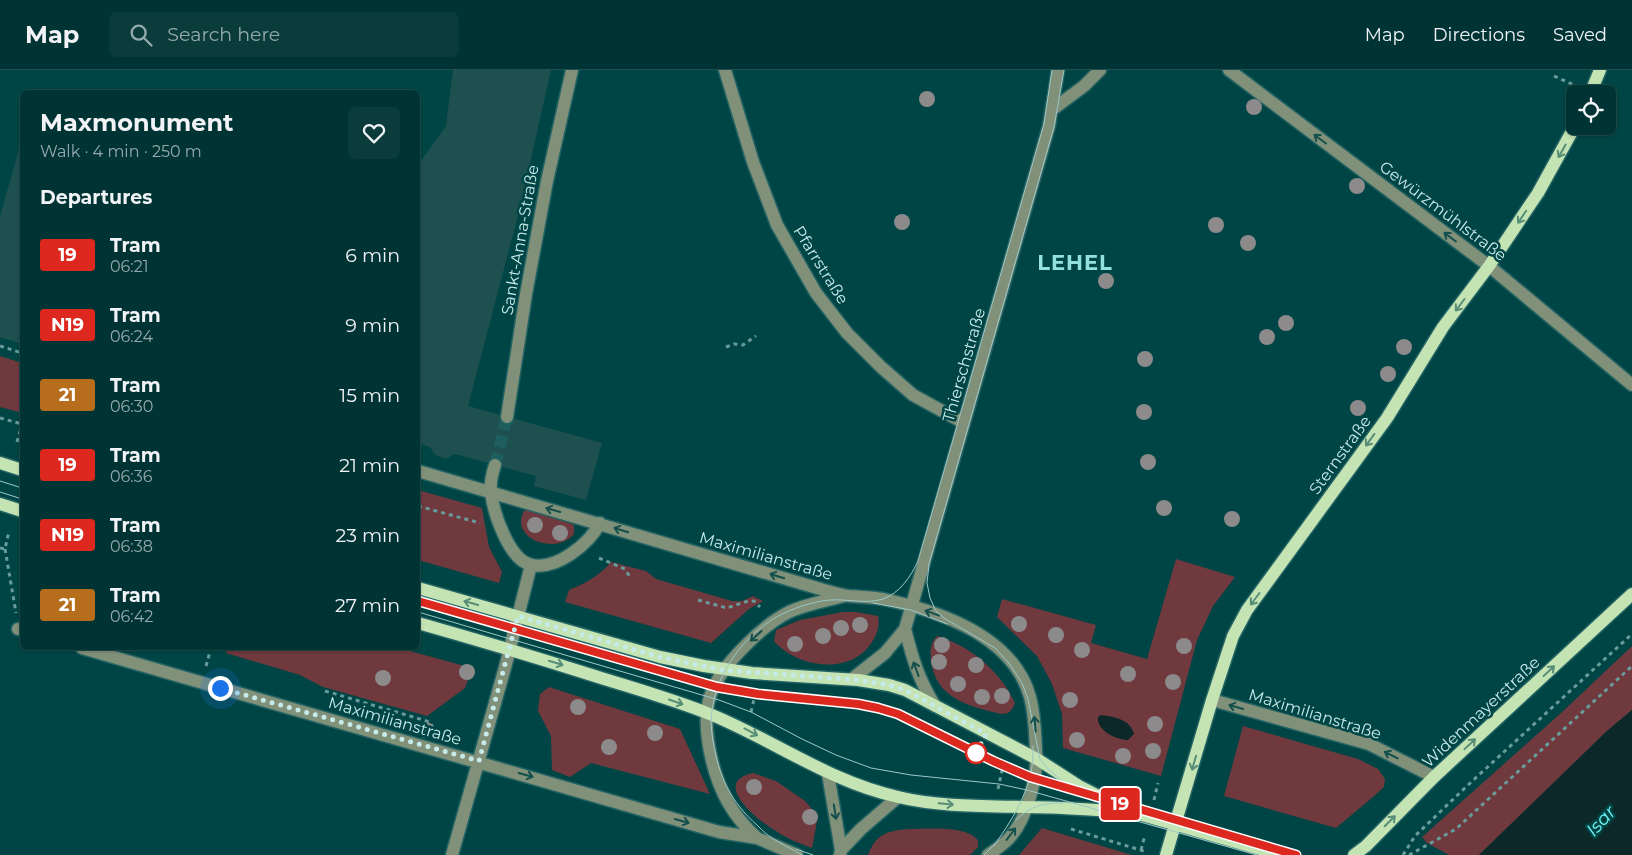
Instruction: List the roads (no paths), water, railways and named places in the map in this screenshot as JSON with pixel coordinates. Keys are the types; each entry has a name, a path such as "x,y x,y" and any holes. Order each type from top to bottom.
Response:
{"main road":[{"path":"1594,85 1600,70"},
{"name":"Sternstraße","path":"1166,855 1233,636 1247,610 1387,418 1444,327 1489,266 1538,193 1570,135"},
{"path":"0,464 20,469"},
{"path":"0,504 20,509"},
{"path":"420,589 660,657 722,670 852,679 889,685 905,690 1011,745 1079,786 1128,811 1280,855"},
{"name":"Widenmayerstraße","path":"1354,855 1366,846 1434,777 1632,594"},
{"path":"420,624 510,649 706,713 741,727 828,774 862,788 898,798 993,807 1128,811"}],"street":[{"name":"Sankt-Anna-Straße","path":"507,417 526,294 547,181 572,70"},
{"name":"Pfarrstraße","path":"725,70 753,162 777,225 816,293 847,333 881,367 914,395 964,423"},
{"name":"Thierschstraße","path":"852,679 885,653 905,629 1053,109 1058,70"},
{"path":"1053,109 1084,86 1100,70"},
{"name":"Gewürzmühlstraße","path":"1229,70 1489,266 1632,384"},
{"path":"495,465 491,476 491,492 496,514 506,539 520,559 531,565 550,564 570,554 588,541 594,535 600,523"},
{"name":"Maximilianstraße","path":"420,471 847,596 883,599 912,606 953,621 981,635 1011,661 1024,682 1030,697 1034,718 1037,759 1036,772 1027,807 1012,835 988,855"},
{"path":"452,855 510,649 531,565"},
{"name":"Maximilianstraße","path":"757,838 734,813 723,796 707,740 705,728 706,713 715,683 722,670 750,641 771,623 790,612 812,604 847,596"},
{"path":"905,629 914,666 935,706"},
{"name":"Maximilianstraße","path":"89,650 479,761 719,832 757,838 797,855"},
{"name":"Maximilianstraße","path":"1212,700 1369,744 1434,777"},
{"path":"828,774 840,852"},
{"path":"840,852 861,829 898,798"}],"water":[{"name":"Isar","path":"1632,710 1632,855 1479,855 1607,731"},
{"path":"1101,715 1117,718 1125,722 1134,734 1128,740 1113,736 1100,726 1098,717"}],"tunnel":[{"path":"495,465 507,417"}],"tram line":[{"path":"802,855 775,840 748,817 727,788 719,766 711,724 717,690 732,658 743,644 770,621 795,608 822,601 876,601 883,599 895,593 915,567 1044,124 1052,70"},
{"path":"1064,70 1054,127 929,564 927,583 930,598 936,611 944,618 995,648 1009,663 1022,683 1028,699 1040,759 1048,769 1067,785"},
{"path":"0,481 20,487"},
{"path":"0,492 20,498"},
{"path":"420,602 717,687 758,694 858,704 878,708 898,714 1030,777 1296,855"},
{"name":"19","path":"420,602 717,687 758,694 858,704 878,708 898,714 1030,777 1296,855"},
{"path":"873,603 911,610 947,624"},
{"path":"420,613 719,700 751,712 836,755 871,768 911,775 999,784 1027,790 1257,855"},
{"path":"994,846 1016,811 1027,787 1031,774 1033,746"},
{"path":"1016,820 1037,806 1049,803 1063,803"},
{"path":"984,855 998,841"},
{"path":"796,849 813,855"}],"district":[{"name":"LEHEL","path":"1075,262"}]}
